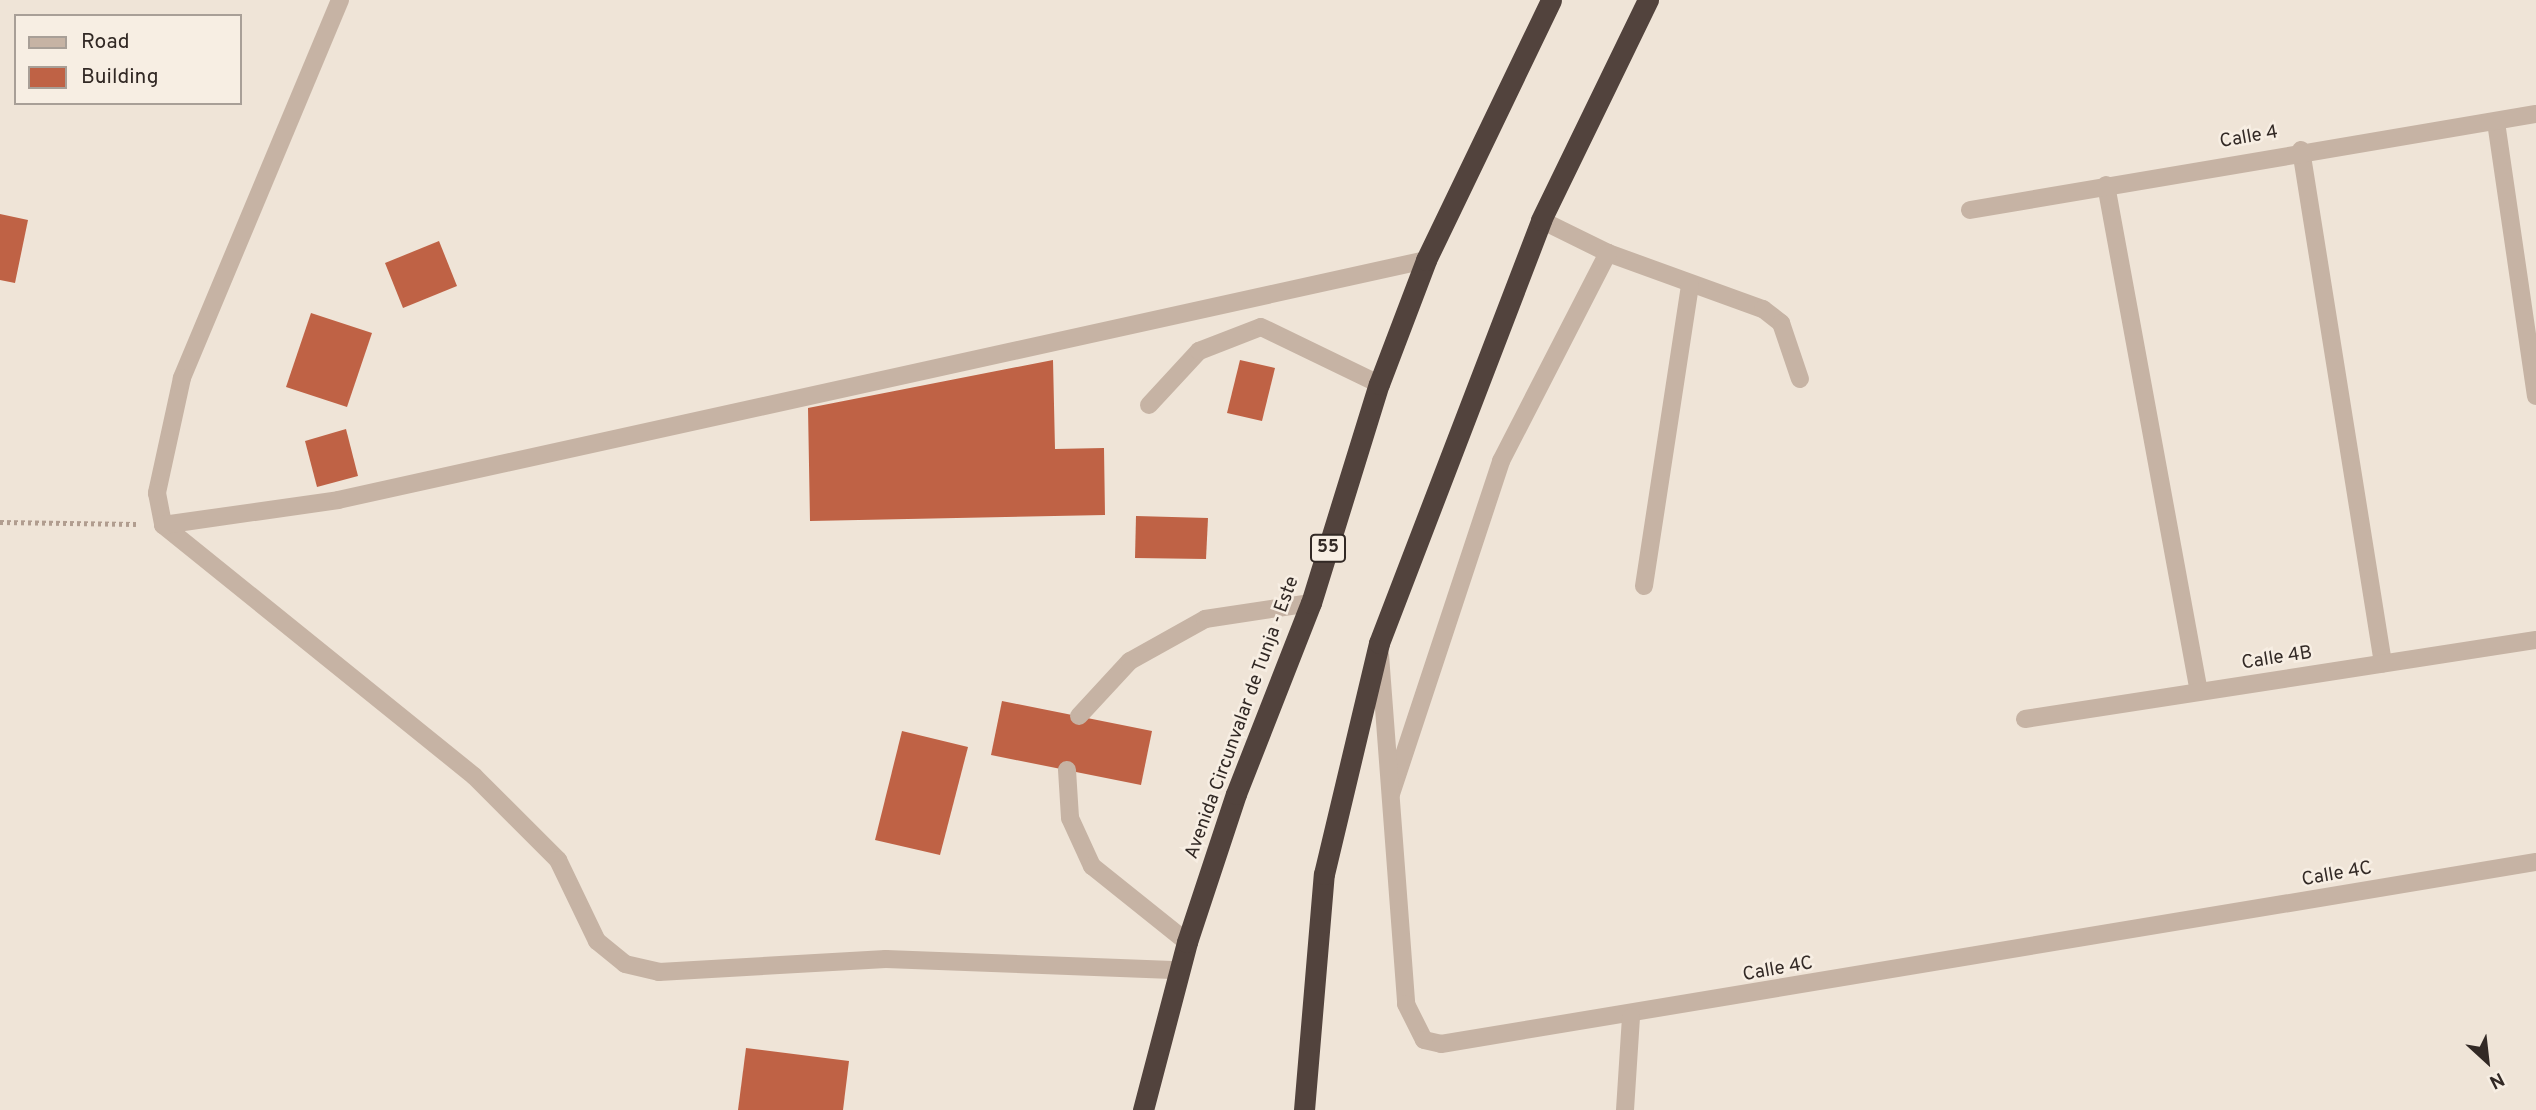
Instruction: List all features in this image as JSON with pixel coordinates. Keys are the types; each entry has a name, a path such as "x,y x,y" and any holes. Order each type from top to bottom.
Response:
{"highway":[{"name":"Avenida Circunvalar de Tunja - Este","path":"1143,1110 1187,942 1236,794 1311,603 1379,384 1426,260 1551,0"},
{"path":"1304,1110 1324,874 1379,643 1541,220 1648,0"}],"street":[{"path":"340,0 182,378 157,494 163,525 474,776 558,860 597,941 625,964 659,972 886,959 1179,970"},
{"name":"Calle 4","path":"1970,210 2301,150 2536,114"},
{"path":"2496,122 2536,396"},
{"path":"2301,150 2384,663"},
{"path":"2106,185 2199,692"},
{"path":"1541,220 1608,253 1690,286 1762,309 1781,323 1800,379"},
{"path":"1390,799 1501,461 1608,253"},
{"path":"163,525 338,500 1426,260"},
{"path":"1644,586 1690,286"},
{"path":"1149,405 1199,351 1261,327 1379,384"},
{"path":"1079,716 1130,661 1205,618 1311,603"},
{"name":"Calle 4B","path":"2025,719 2536,640"},
{"name":"Calle 4C","path":"1379,643 1406,1004 1424,1040 1461,1044 1631,1017 2536,862"},
{"path":"1067,770 1070,818 1092,866 1187,942"},
{"path":"1625,1110 1631,1017"}],"path":[{"path":"0,523 163,525"}],"building":[{"path":"0,214 28,220 15,283 0,280"},
{"path":"439,241 457,286 403,308 385,263"},
{"path":"311,313 372,333 347,407 286,387"},
{"path":"1053,360 1055,449 1104,448 1105,515 810,521 808,408"},
{"path":"1240,360 1275,368 1262,421 1227,413"},
{"path":"346,429 358,476 317,487 305,441"},
{"path":"1136,516 1208,518 1206,559 1135,558"},
{"path":"1002,701 1152,731 1141,785 991,755"},
{"path":"902,731 968,747 940,855 875,840"},
{"path":"746,1048 849,1061 843,1110 738,1110"}]}
